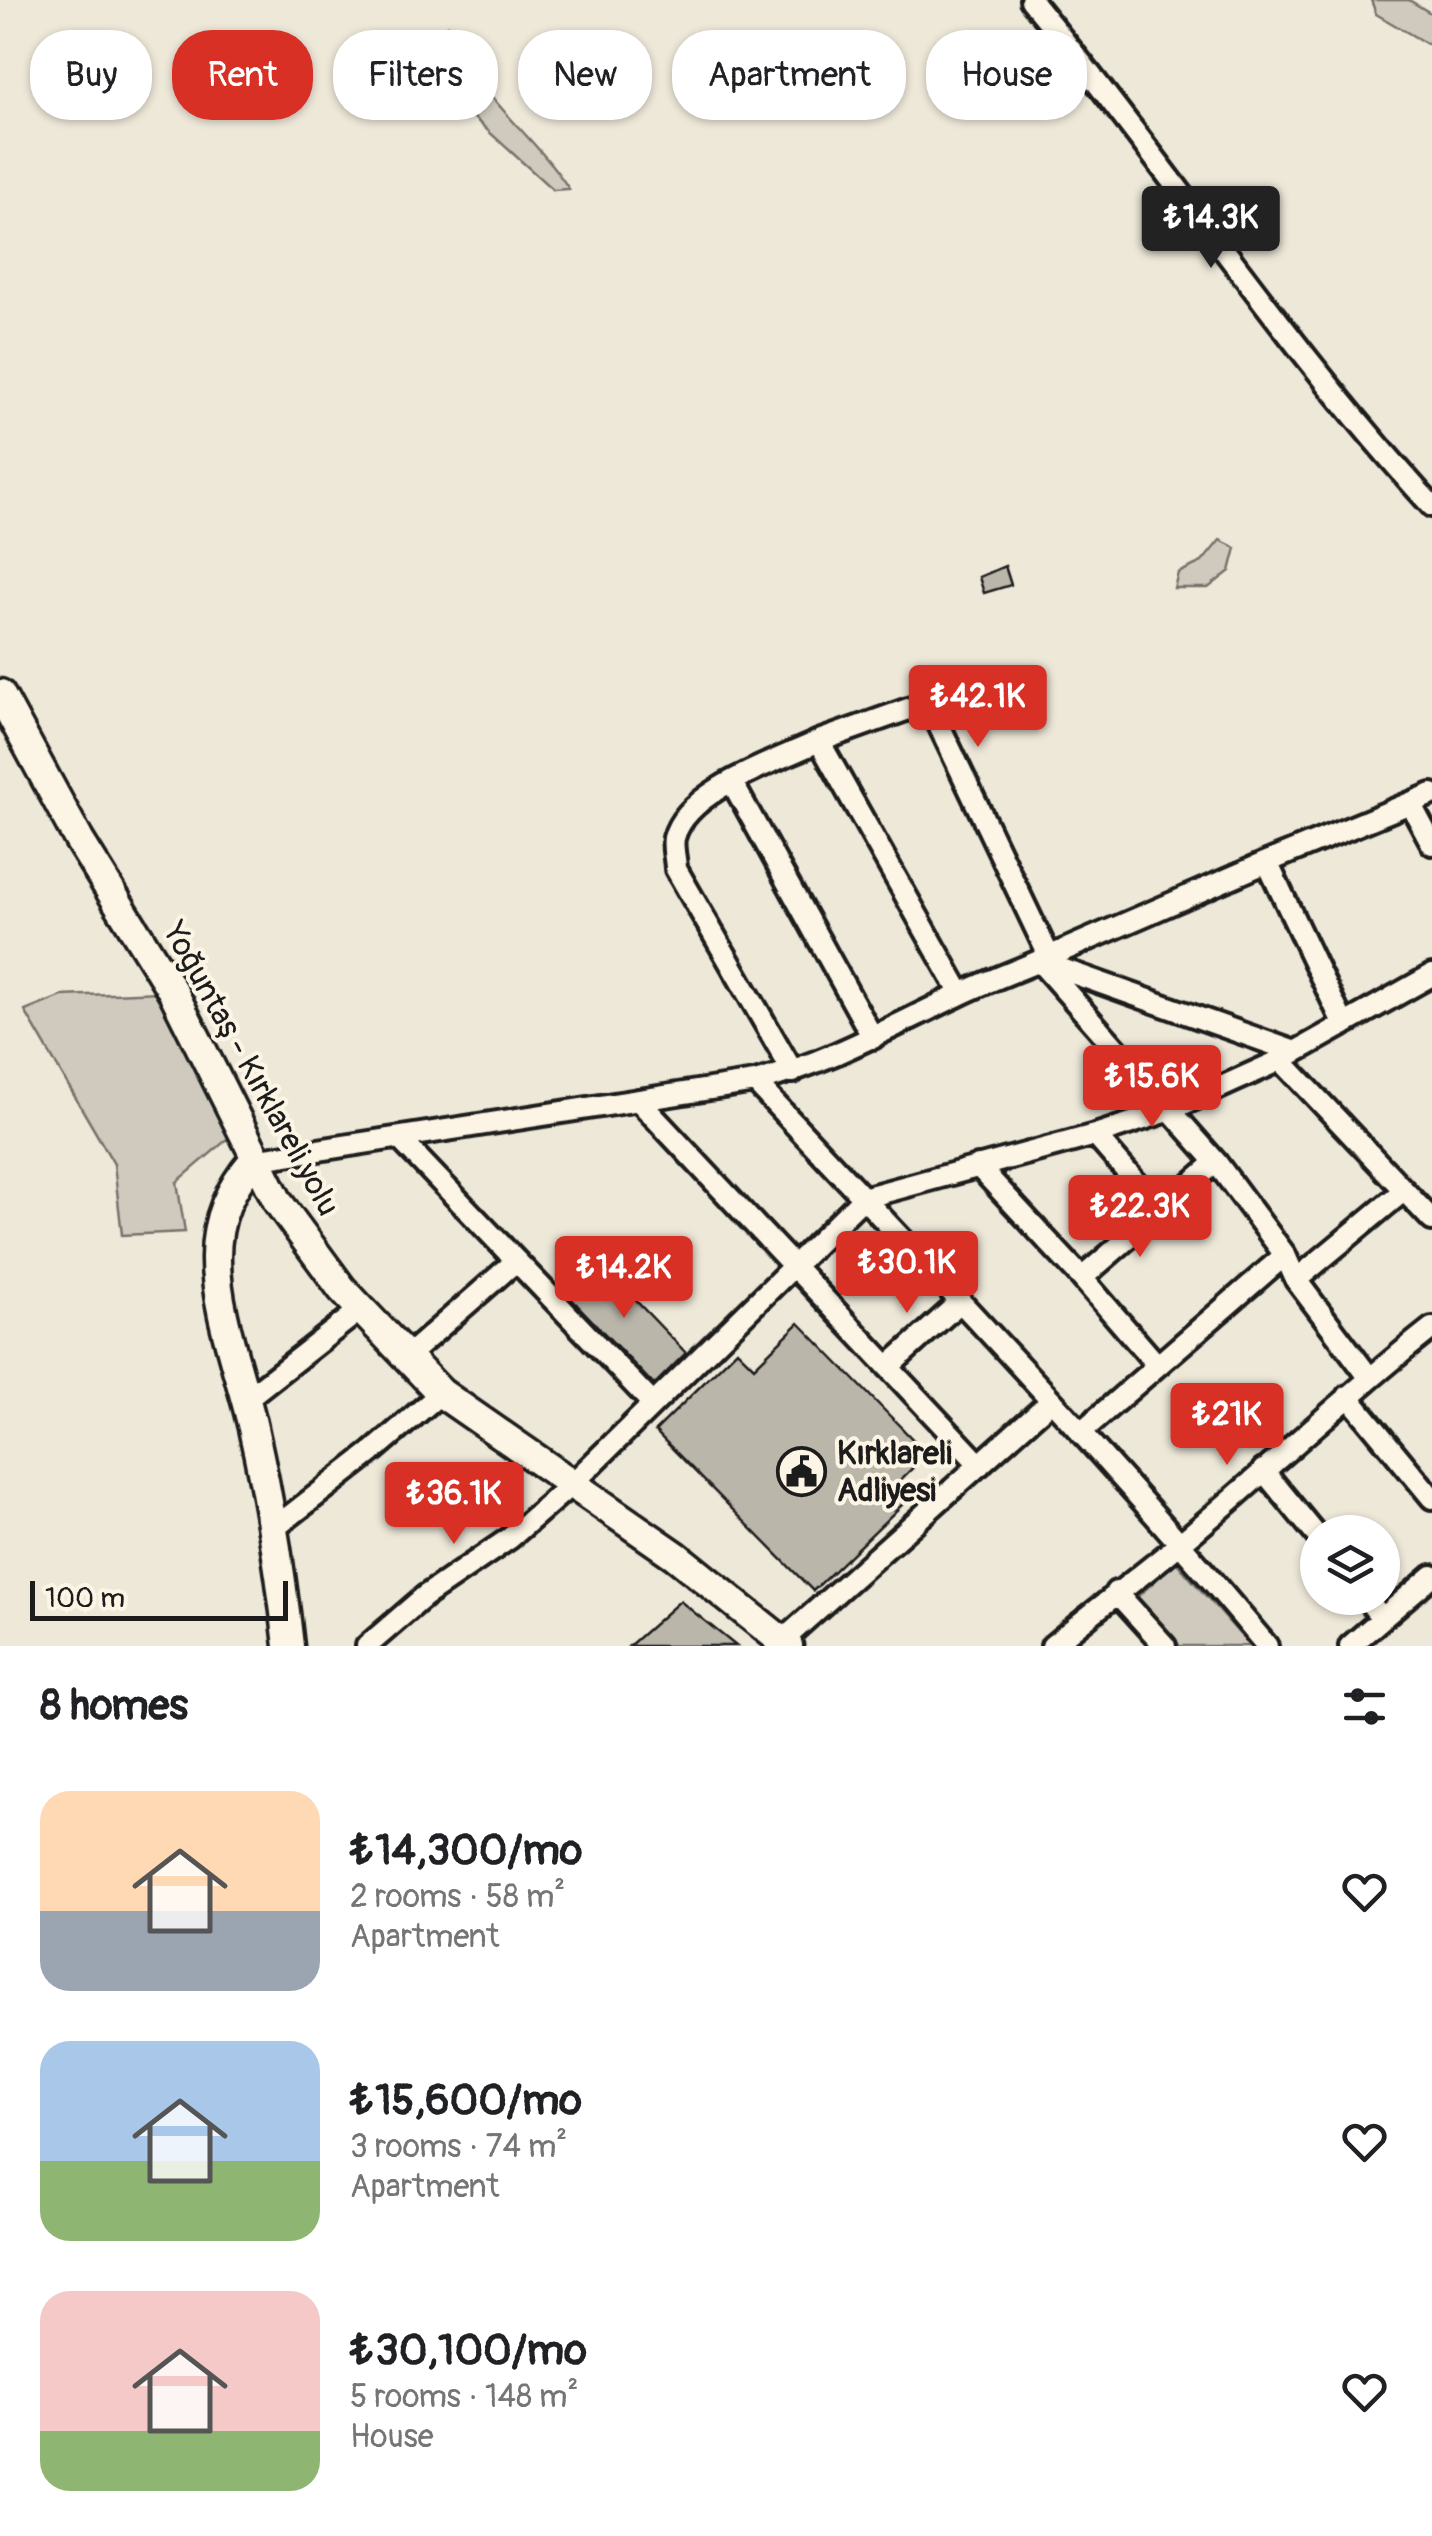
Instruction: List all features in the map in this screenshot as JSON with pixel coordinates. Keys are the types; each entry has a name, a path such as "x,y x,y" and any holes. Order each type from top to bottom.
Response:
{"street":[{"path":"1031,0 1107,92 1303,354 1432,506"},
{"name":"Yoğuntaş - Kırklareli yolu","path":"0,694 79,840 173,992 254,1160 311,1250 441,1393 676,1556 785,1643"},
{"path":"793,1072 676,869 674,838 692,806 732,782 819,741 928,702 1044,958 1168,1110 1216,1162 1285,1255 1296,1280 1370,1377"},
{"path":"819,741 962,994"},
{"path":"732,782 873,1038"},
{"path":"289,1646 272,1530 218,1284 216,1255 226,1201 235,1182 254,1160 755,1082 793,1072 1044,958 1432,794"},
{"path":"1410,803 1432,844"},
{"path":"1267,862 1344,1025"},
{"path":"1044,958 1288,1056 1417,1196 1432,1220"},
{"path":"367,1646 425,1596 510,1538 572,1484 863,1198 1168,1110 1288,1056 1432,975"},
{"path":"755,1082 1182,1542 1267,1646"},
{"path":"638,1100 980,1464"},
{"path":"1094,1134 1159,1209"},
{"path":"398,1138 653,1404"},
{"path":"1082,1278 1216,1162"},
{"path":"978,1166 1157,1365"},
{"path":"1296,1280 1417,1196"},
{"path":"1082,1432 1285,1255"},
{"path":"406,1358 516,1261"},
{"path":"888,1367 960,1302"},
{"path":"246,1398 362,1309"},
{"path":"1052,1646 1182,1542 1370,1377 1432,1328"},
{"path":"272,1530 441,1393"},
{"path":"1348,1396 1424,1473 1432,1498"},
{"path":"785,1643 1052,1401"},
{"path":"1263,1470 1300,1516"},
{"path":"1350,1646 1432,1576"},
{"path":"1116,1592 1165,1646"}],"shaded area":[{"path":"1371,0 1409,0 1432,14 1432,43 1427,44 1376,14"},
{"path":"498,104 569,189 553,190 476,120 498,120"},
{"path":"1220,540 1236,548 1230,571 1208,588 1174,588 1178,573 1202,562"},
{"path":"160,992 230,1137 177,1182 185,1232 122,1235 114,1164 25,1011 62,996"},
{"path":"1176,1562 1250,1646 1180,1646 1137,1597"}],"building":[{"path":"1005,566 1011,585 984,593 979,577"},
{"path":"595,1258 686,1353 654,1385 562,1289"},
{"name":"Kırklareli Adliyesi","path":"799,1323 927,1454 891,1489 904,1503 813,1591 655,1431 737,1350 754,1367"},
{"path":"680,1601 736,1646 629,1646"}],"place":[{"name":"Kırklareli Adliyesi","path":"802,1472"}]}
